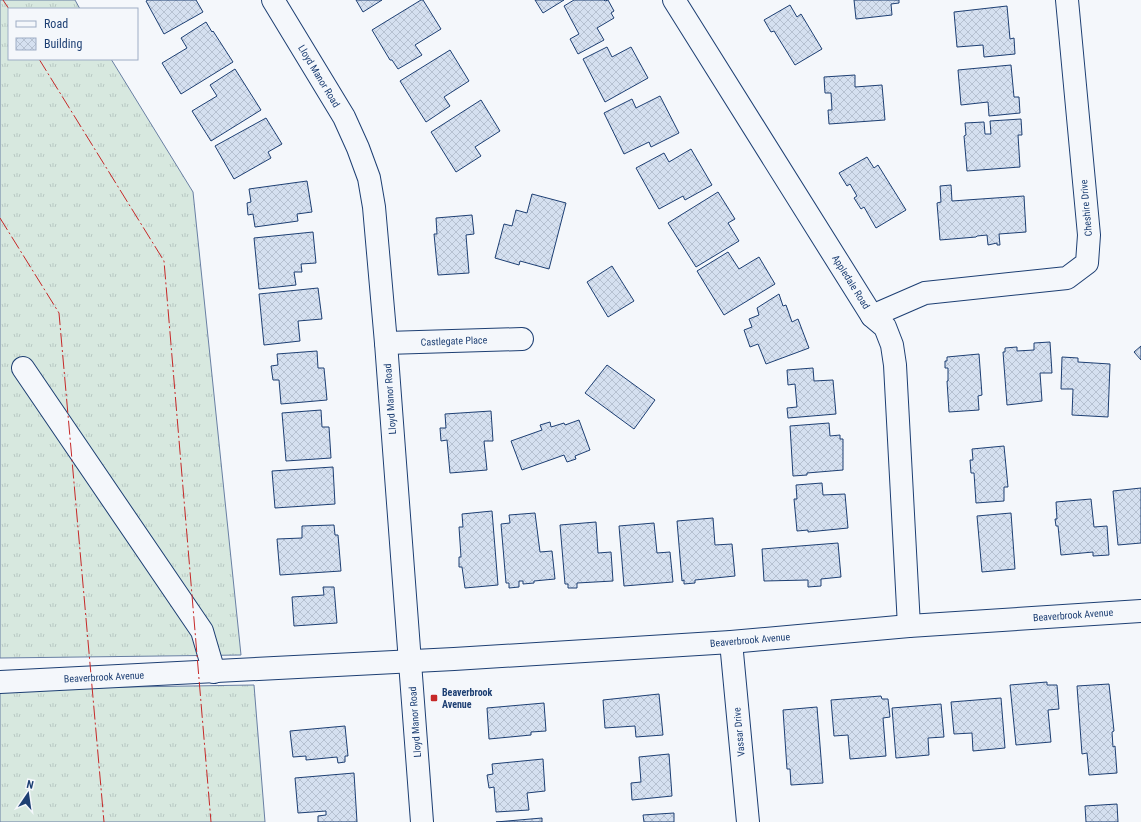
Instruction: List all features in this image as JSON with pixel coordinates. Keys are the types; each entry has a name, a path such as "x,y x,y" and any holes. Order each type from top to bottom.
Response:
{"street":[{"name":"Lloyd Manor Road","path":"273,0 344,117 369,178 374,207 386,343 422,822"},
{"name":"Appledale Road","path":"674,0 872,316 885,327 892,345 895,365 909,626"},
{"name":"Cheshire Drive","path":"872,316 925,293 1067,278 1086,263 1089,235 1067,0"},
{"name":"Castlegate Place","path":"386,343 522,339"},
{"path":"23,368 202,631 214,672"},
{"name":"Beaverbrook Avenue","path":"0,682 214,672 731,642 909,626 1141,611"},
{"name":"Vassar Drive","path":"731,642 748,822"}],"green space":[{"path":"0,0 75,0 79,8 8,8 8,60 112,60 193,192 241,655 0,658"},
{"path":"254,685 265,822 0,822 0,689"}],"building":[{"path":"196,0 203,12 164,34 146,1"},
{"path":"356,0 382,0 363,12"},
{"path":"423,0 441,29 415,45 422,55 398,69 392,60 390,60 372,30"},
{"path":"535,0 564,0 543,13"},
{"path":"574,0 608,0 614,11 611,13 614,18 597,28 604,40 578,54 570,39 579,34 564,6"},
{"path":"854,0 899,0 899,3 891,4 892,15 856,19"},
{"path":"790,5 797,17 801,14 822,49 795,65 774,31 771,32 764,20"},
{"path":"1007,6 1010,39 1014,38 1015,54 984,57 983,45 957,47 954,12"},
{"path":"206,22 233,62 181,94 162,63 187,48 181,38"},
{"path":"607,47 612,57 631,47 648,78 605,102 583,59"},
{"path":"450,50 469,81 444,97 450,106 426,122 400,81"},
{"path":"1011,65 1014,97 1019,97 1020,113 989,116 988,102 961,105 958,70"},
{"path":"235,69 261,110 211,141 192,111 217,96 210,85"},
{"path":"855,75 855,87 882,85 885,120 829,124 828,110 832,110 831,93 825,93 824,77"},
{"path":"660,96 679,133 651,147 649,142 624,154 604,113 632,99 636,108"},
{"path":"481,100 500,131 475,147 481,156 456,172 431,132"},
{"path":"266,118 282,144 268,152 271,158 234,179 215,146"},
{"path":"1021,119 1022,135 1018,135 1020,167 967,171 964,136 966,135 965,123 984,122 985,134 991,134 990,121"},
{"path":"691,149 712,185 685,200 683,196 659,209 636,168 664,153 669,162"},
{"path":"867,157 874,168 878,165 906,210 876,228 864,207 861,209 854,198 857,196 850,184 847,186 839,173"},
{"path":"307,181 312,212 297,214 298,221 255,227 253,214 248,215 247,203 251,202 249,189"},
{"path":"951,185 952,201 1024,196 1026,232 999,234 1000,245 997,245 997,243 988,245 987,235 940,240 937,203 941,202 940,186"},
{"path":"718,192 735,219 728,223 739,241 696,267 668,223"},
{"path":"532,194 566,203 549,269 520,261 519,265 495,258 504,224 512,226 516,210 527,213"},
{"path":"472,215 474,234 466,235 469,273 438,275 434,234 437,234 436,218"},
{"path":"313,232 316,263 301,264 302,272 294,272 296,285 259,289 254,238"},
{"path":"728,252 739,269 759,257 775,284 724,315 697,271"},
{"path":"612,266 634,301 608,317 587,282"},
{"path":"318,288 322,319 298,321 300,341 264,345 259,294"},
{"path":"779,294 783,306 786,305 792,322 798,319 809,348 766,364 758,344 750,347 744,330 752,327 749,319 759,315 757,308"},
{"path":"1050,342 1052,373 1040,373 1042,401 1007,405 1003,352 1005,352 1005,348 1017,347 1017,351 1034,350 1034,343"},
{"path":"1141,346 1141,360 1134,352"},
{"path":"317,351 318,368 324,368 327,400 281,404 279,380 273,380 271,366 278,365 277,354"},
{"path":"979,354 982,395 978,396 979,410 949,412 947,381 948,368 945,368 945,361 947,361 947,357"},
{"path":"1062,357 1078,358 1078,362 1110,364 1108,417 1072,415 1073,389 1061,389"},
{"path":"607,365 655,400 634,429 585,393"},
{"path":"813,368 814,381 833,380 836,414 788,418 787,408 797,407 795,384 788,385 787,370"},
{"path":"321,410 322,427 329,427 331,458 286,461 282,413"},
{"path":"491,411 493,441 484,441 487,470 450,473 447,440 441,441 440,428 446,428 445,414"},
{"path":"579,420 590,450 575,456 576,459 567,462 564,455 522,470 511,441 542,430 540,425 550,422 551,427 564,423 565,425"},
{"path":"829,423 830,436 840,435 840,439 843,439 843,470 807,473 807,475 793,476 790,426"},
{"path":"1004,446 1008,487 1004,487 1004,501 976,503 974,473 971,473 970,460 973,460 972,449"},
{"path":"333,467 335,504 275,508 272,471"},
{"path":"822,483 823,495 845,494 848,528 808,532 808,530 797,531 794,499 797,499 796,485"},
{"path":"1141,488 1141,543 1118,545 1113,491"},
{"path":"1091,499 1094,527 1107,526 1109,555 1093,556 1093,552 1061,555 1058,526 1056,526 1055,519 1057,519 1056,502"},
{"path":"492,511 498,585 465,588 462,567 459,567 459,557 461,557 459,527 463,527 462,514"},
{"path":"535,513 540,552 552,551 555,579 534,581 534,583 523,584 523,581 519,581 519,587 509,588 509,583 506,583 501,524 510,523 509,515"},
{"path":"1011,513 1015,569 982,572 977,516"},
{"path":"713,518 715,545 732,544 735,576 695,580 695,583 684,584 684,580 682,581 677,521"},
{"path":"596,522 598,553 611,552 613,581 577,583 577,588 568,588 568,584 565,584 560,525"},
{"path":"654,523 657,553 670,552 673,582 624,586 619,526"},
{"path":"334,525 335,535 338,535 341,571 280,575 277,539 302,538 302,526"},
{"path":"838,543 841,577 821,579 821,586 808,587 808,580 764,581 762,549"},
{"path":"323,587 334,587 337,623 294,626 292,597 324,595"},
{"path":"1047,682 1047,685 1057,685 1059,709 1048,710 1051,742 1016,745 1010,685"},
{"path":"1109,684 1114,731 1112,732 1113,747 1115,746 1117,773 1089,775 1087,753 1082,754 1077,686"},
{"path":"659,694 663,735 636,737 635,726 605,728 603,700"},
{"path":"881,696 882,699 888,699 890,717 883,718 886,756 850,759 848,735 834,736 831,700"},
{"path":"1001,698 1005,748 973,751 972,733 954,734 951,702"},
{"path":"544,703 546,731 531,732 531,735 489,739 487,708"},
{"path":"941,704 944,737 928,738 929,755 896,758 892,708"},
{"path":"817,707 823,783 791,785 790,769 787,769 783,710"},
{"path":"345,726 348,756 345,756 345,762 338,763 337,757 306,760 306,756 293,757 290,731"},
{"path":"669,754 672,796 632,800 631,783 641,782 639,757"},
{"path":"543,759 545,791 527,793 529,810 496,812 494,787 489,788 487,775 493,774 492,764"},
{"path":"354,773 357,822 318,822 318,816 326,815 326,811 298,813 295,778"},
{"path":"1117,804 1118,822 1086,822 1085,806"},
{"path":"674,813 674,822 644,822 643,815"},
{"path":"542,818 542,822 496,822"}],"power":[{"path":"3,0 8,8"},
{"path":"40,60 164,261 211,822"},
{"path":"0,218 59,313 104,822"}],"place":[{"name":"Beaverbrook Avenue","path":"434,698"}]}
